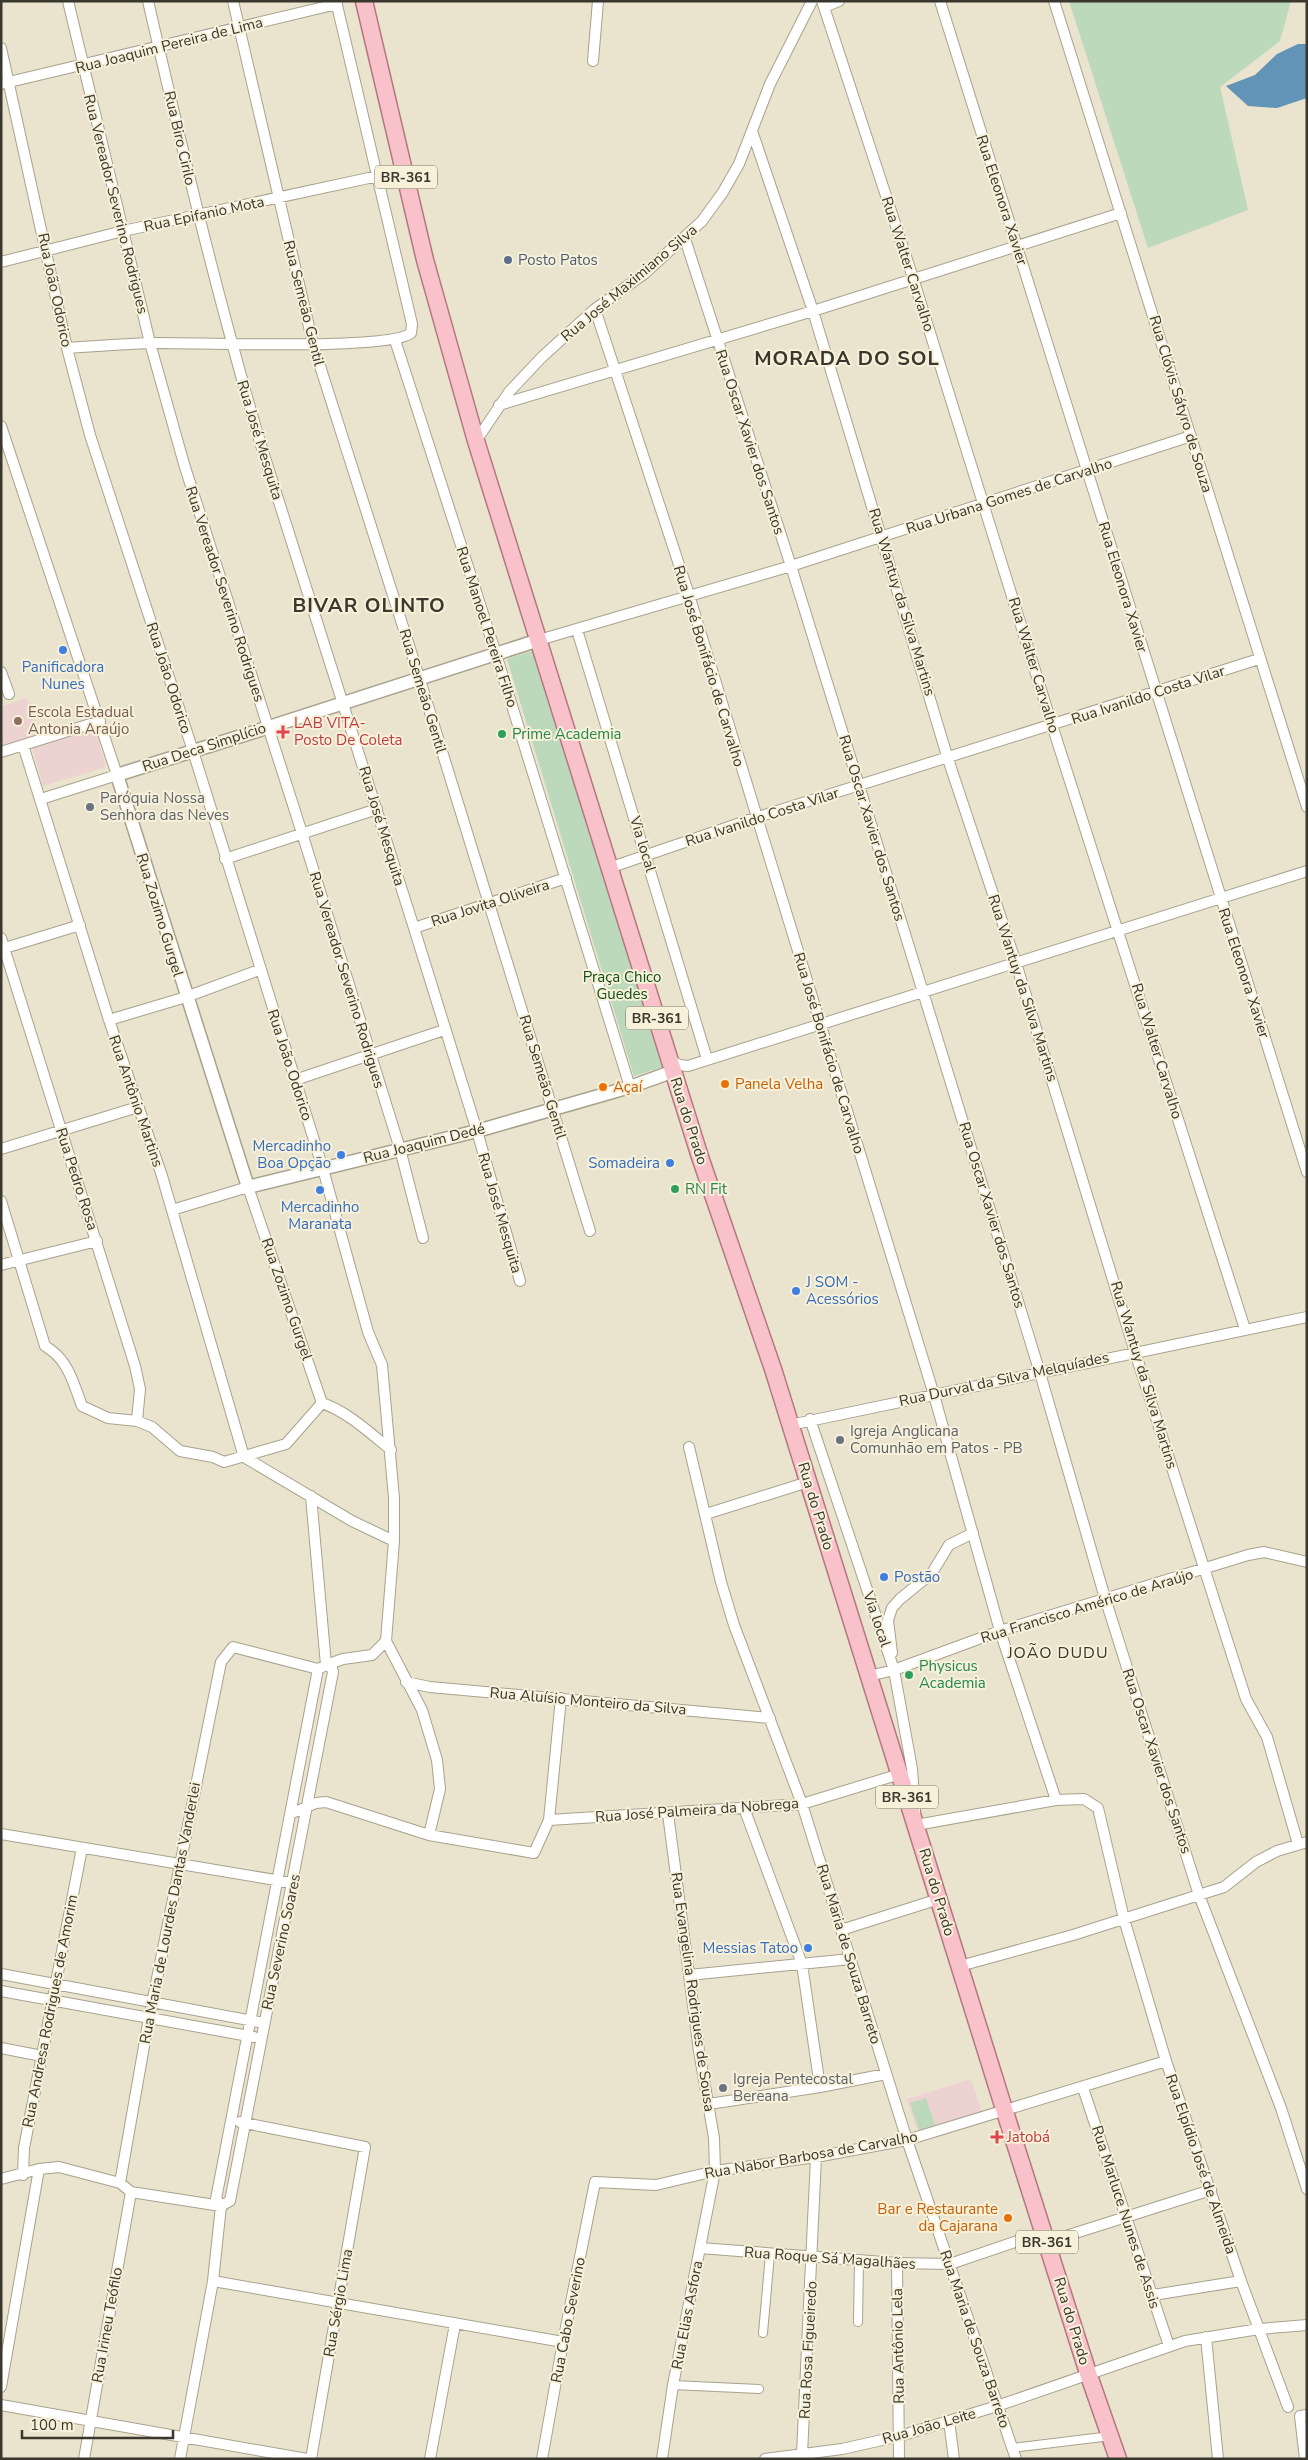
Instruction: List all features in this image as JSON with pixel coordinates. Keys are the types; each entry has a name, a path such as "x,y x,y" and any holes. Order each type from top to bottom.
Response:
{"main road":[{"name":"BR-361","path":"364,1 425,260 476,441 539,640"},
{"name":"Rua do Prado","path":"539,640 609,868 677,1070 790,1425 1088,2373"},
{"name":"BR-361","path":"1088,2373 1118,2459"}],"street":[{"name":"Rua Vereador Severino Rodrigues","path":"68,1 82,66 150,343 184,464 302,833 400,1149 423,1238"},
{"path":"148,1 159,48"},
{"name":"Rua Semeão Gentil","path":"233,1 313,344 420,680 590,1231"},
{"path":"593,61 598,1"},
{"name":"Rua José Maximiano Silva","path":"476,441 499,405 519,380 595,308 644,274 685,239 702,221 723,192 739,164 770,84 812,1"},
{"path":"823,4 839,1"},
{"name":"Rua Eleonora Xavier","path":"940,1 1155,693 1307,1172"},
{"name":"Rua Clóvis Sátyro de Souza","path":"1054,1 1259,659 1307,806"},
{"name":"Rua Joaquim Pereira de Lima","path":"5,83 159,48 337,3"},
{"path":"67,348 150,343 313,344 395,340 411,333 412,324 337,3"},
{"name":"Rua Walter Carvalho","path":"823,4 913,278 1052,725 1120,931 1246,1329"},
{"name":"Rua João Odorico","path":"1,48 5,83 46,251 67,348 90,435 193,751 259,970 323,1169 368,1332 382,1365 391,1450 394,1540 386,1641"},
{"name":"Rua Biro Cirilo","path":"159,48 231,343"},
{"name":"Rua Wantuy da Silva Martins","path":"752,131 813,311 883,537 948,759 1016,963 1135,1352 1206,1569 1246,1699 1267,1737 1303,1843"},
{"name":"Rua Epifanio Mota","path":"1,262 123,231 378,176"},
{"path":"499,405 615,372 913,278 1018,248 1121,213"},
{"name":"Rua Oscar Xavier dos Santos","path":"685,239 924,992 1040,1373 1105,1598 1199,1895 1281,2108 1307,2189"},
{"name":"Rua José Bonifácio de Carvalho","path":"595,308 689,595 755,818 934,1395 1000,1631 1056,1800"},
{"name":"Rua Manoel Pereira Filho","path":"395,340 496,654 630,1087"},
{"name":"Rua José Mesquita","path":"231,343 260,442 477,1131 520,1281"},
{"name":"Rua Zozimo Gurgel","path":"1,426 100,721 186,997 248,1187 322,1403"},
{"name":"Rua Urbana Gomes de Carvalho","path":"539,640 883,537 1191,436"},
{"name":"Via local","path":"577,630 707,1059"},
{"name":"Rua Deca Simplício","path":"41,799 343,702 420,680 539,640"},
{"name":"Rua Ivanildo Costa Vilar","path":"609,868 755,818 948,759 1259,659"},
{"path":"1,672 9,694"},
{"path":"1,752 100,721"},
{"name":"Rua Antônio Martins","path":"23,745 109,1020 172,1210 242,1444 244,1457"},
{"path":"225,859 377,809"},
{"path":"677,1070 707,1059 1120,931 1307,870"},
{"name":"Rua Jovita Oliveira","path":"414,928 488,902 566,878"},
{"path":"3,943 80,926"},
{"name":"Rua Pedro Rosa","path":"3,943 97,1241 139,1383 137,1421"},
{"path":"109,1020 186,997 259,970"},
{"path":"295,1080 444,1030"},
{"name":"Rua Joaquim Dedé","path":"172,1210 248,1187 477,1131 630,1087 677,1070"},
{"path":"1,1149 138,1107"},
{"path":"1,1201 45,1346 57,1353 63,1360 82,1406 108,1418 137,1421 152,1427 180,1451 214,1457 224,1462 244,1457 259,1450 286,1444 306,1424 322,1403 356,1422 391,1450"},
{"path":"1,1265 18,1259 97,1241"},
{"name":"Rua Durval da Silva Melquíades","path":"790,1425 810,1419 1307,1317"},
{"name":"Via local","path":"810,1419 894,1670 912,1769 916,1825"},
{"name":"Rua Maria de Souza Barreto","path":"688,1447 706,1514 721,1582 734,1625 746,1661 770,1718 802,1804 907,2140 1016,2459"},
{"path":"244,1457 352,1521 394,1540"},
{"path":"706,1514 808,1482"},
{"path":"312,1496 326,1669 343,1659 372,1655 386,1641 422,1710 437,1760 440,1789 429,1835"},
{"path":"894,1670 888,1620 892,1608 900,1599 932,1574 949,1545 973,1533"},
{"name":"Rua Francisco Américo de Araújo","path":"869,1676 894,1670 1000,1631 1105,1598 1264,1552 1307,1562"},
{"name":"Rua Maria de Lourdes Dantas Vanderlei","path":"120,2183 152,2002 221,1662 233,1648 326,1669"},
{"name":"Rua Severino Soares","path":"221,2206 230,2201 293,1883 307,1808 326,1669"},
{"name":"Rua Severino Soares","path":"180,2459 213,2281 221,2206 216,2199 290,1814 326,1669"},
{"name":"Rua Aluísio Monteiro da Silva","path":"406,1682 430,1687 770,1718"},
{"path":"290,1814 316,1803 326,1802 429,1835 534,1853 549,1820 561,1698"},
{"name":"Rua José Palmeira da Nobrega","path":"549,1820 668,1814 802,1804 900,1774"},
{"name":"Rua Elpídio José de Almeida","path":"916,1825 1056,1800 1084,1799 1098,1808 1124,1919 1166,2061 1241,2281 1288,2407"},
{"path":"744,1808 802,1964 820,2087"},
{"name":"Rua Evangelina Rodrigues de Sousa","path":"668,1814 689,1975 716,2153 715,2171"},
{"path":"1,1834 293,1883"},
{"path":"960,1966 1124,1919 1224,1887 1256,1862 1277,1851 1303,1843"},
{"name":"Rua Andresa Rodrigues de Amorim","path":"23,2175 24,2148 82,1848"},
{"path":"841,1930 939,1899"},
{"path":"689,1975 851,1959"},
{"path":"1,1974 264,2023"},
{"path":"1,1991 261,2038"},
{"path":"1,2048 42,2056"},
{"name":"Rua Nabor Barbosa de Carvalho","path":"595,2182 656,2185 715,2171 816,2157 907,2140 1005,2112 1166,2061"},
{"path":"709,2104 820,2087 886,2074"},
{"name":"Rua Marluce Nunes de Assis","path":"1083,2088 1169,2346"},
{"path":"231,2120 245,2124"},
{"name":"Rua Sérgio Lima","path":"245,2124 365,2147 311,2459"},
{"name":"Rua Rosa Figueiredo","path":"802,2454 816,2157"},
{"path":"1,2179 23,2175 38,2169 59,2167 120,2183 131,2192 221,2206"},
{"path":"1,2387 38,2169"},
{"name":"Rua Elias Asfora","path":"662,2459 673,2385 715,2171"},
{"name":"Rua Cabo Severino","path":"542,2459 562,2342 595,2182"},
{"name":"Rua Roque Sá Magalhães","path":"700,2248 860,2261 950,2264 1045,2237 1127,2217 1211,2190"},
{"name":"Rua Irineu Teófilo","path":"84,2459 131,2192"},
{"path":"763,2333 770,2254"},
{"path":"858,2322 860,2261"},
{"name":"Rua Antônio Lela","path":"897,2263 899,2459"},
{"path":"213,2281 562,2342"},
{"path":"1153,2295 1241,2281"},
{"path":"430,2459 455,2324"},
{"name":"Rua João Leite","path":"765,2459 802,2454 842,2454 997,2406 1169,2346 1206,2337 1259,2329 1307,2325"},
{"path":"1206,2337 1218,2459"},
{"path":"673,2385 759,2389"},
{"path":"1,2405 307,2459"},
{"path":"1303,2416 1305,2459"},
{"path":"950,2421 954,2459"},
{"path":"1012,2448 1111,2436"}],"shaded area":[{"name":"Escola Estadual Antonia Araújo","path":"27,698 39,734 1,747 1,707"},
{"path":"95,727 106,767 43,786 32,746"},
{"path":"971,2079 982,2113 918,2133 907,2099"}],"green space":[{"path":"1069,1 1291,1 1280,41 1220,87 1248,210 1148,248"},
{"name":"Praça Chico Guedes","path":"535,650 663,1067 634,1076 507,659"},
{"path":"926,2098 935,2125 919,2130 910,2103"}],"water":[{"path":"1298,44 1307,44 1307,98 1277,108 1248,106 1226,86 1255,75 1277,54"}],"place":[{"name":"Posto Patos","path":"508,260"},
{"name":"Panificadora Nunes","path":"63,650"},
{"name":"Escola Estadual Antonia Araújo","path":"18,721"},
{"name":"LAB VITA- Posto De Coleta","path":"283,732"},
{"name":"Prime Academia","path":"502,734"},
{"name":"Paróquia Nossa Senhora das Neves","path":"90,807"},
{"name":"Panela Velha","path":"725,1084"},
{"name":"Açaí","path":"603,1087"},
{"name":"Mercadinho Boa Opção","path":"341,1155"},
{"name":"Somadeira","path":"670,1163"},
{"name":"RN Fit","path":"675,1189"},
{"name":"Mercadinho Maranata","path":"320,1190"},
{"name":"J SOM - Acessórios","path":"796,1291"},
{"name":"Igreja Anglicana Comunhão em Patos - PB","path":"840,1440"},
{"name":"Postão","path":"884,1577"},
{"name":"Physicus Academia","path":"909,1675"},
{"name":"Messias Tatoo","path":"808,1948"},
{"name":"Igreja Pentecostal Bereana","path":"723,2088"},
{"name":"Jatobá","path":"997,2137"},
{"name":"Bar e Restaurante da Cajarana","path":"1008,2218"}],"district":[{"name":"MORADA DO SOL","path":"847,358"},
{"name":"BIVAR OLINTO","path":"369,605"},
{"name":"JOÃO DUDU","path":"1058,1652"}]}
